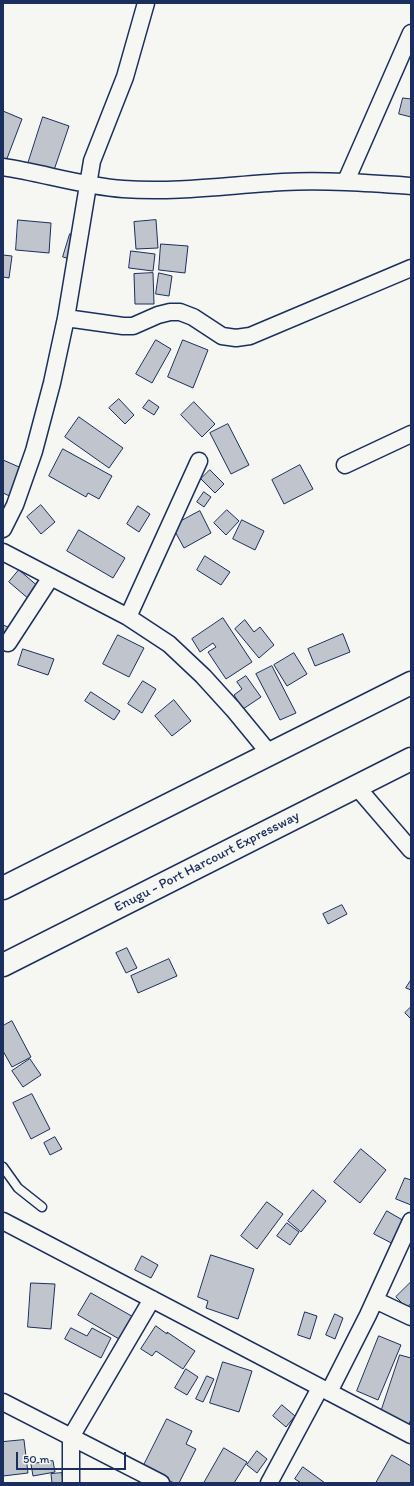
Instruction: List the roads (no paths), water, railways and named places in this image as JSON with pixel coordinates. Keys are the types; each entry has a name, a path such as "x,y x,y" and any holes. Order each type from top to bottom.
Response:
{"highway":[{"path":"3,888 411,683"},
{"name":"Enugu - Port Harcourt Expressway","path":"3,964 411,759"}],"street":[{"path":"3,529 15,505 34,451 52,383 66,318 92,162 125,76 146,3"},
{"path":"346,181 411,34"},
{"path":"3,167 88,184 122,189 163,189 284,182 346,181 411,186"},
{"path":"66,318 133,326 164,313 180,312 193,317 222,336 236,338 250,336 411,268"},
{"path":"345,465 411,434"},
{"path":"128,617 199,461"},
{"path":"3,552 128,617 169,644 203,676 233,709 270,754"},
{"path":"8,643 51,577"},
{"path":"356,786 411,850"},
{"path":"3,1221 411,1435"},
{"path":"269,1483 375,1300 411,1221"},
{"path":"71,1483 71,1437 152,1299"},
{"path":"375,1300 411,1318"},
{"path":"3,1402 161,1483"}],"lane":[{"path":"3,1167 18,1188 42,1208"}]}
